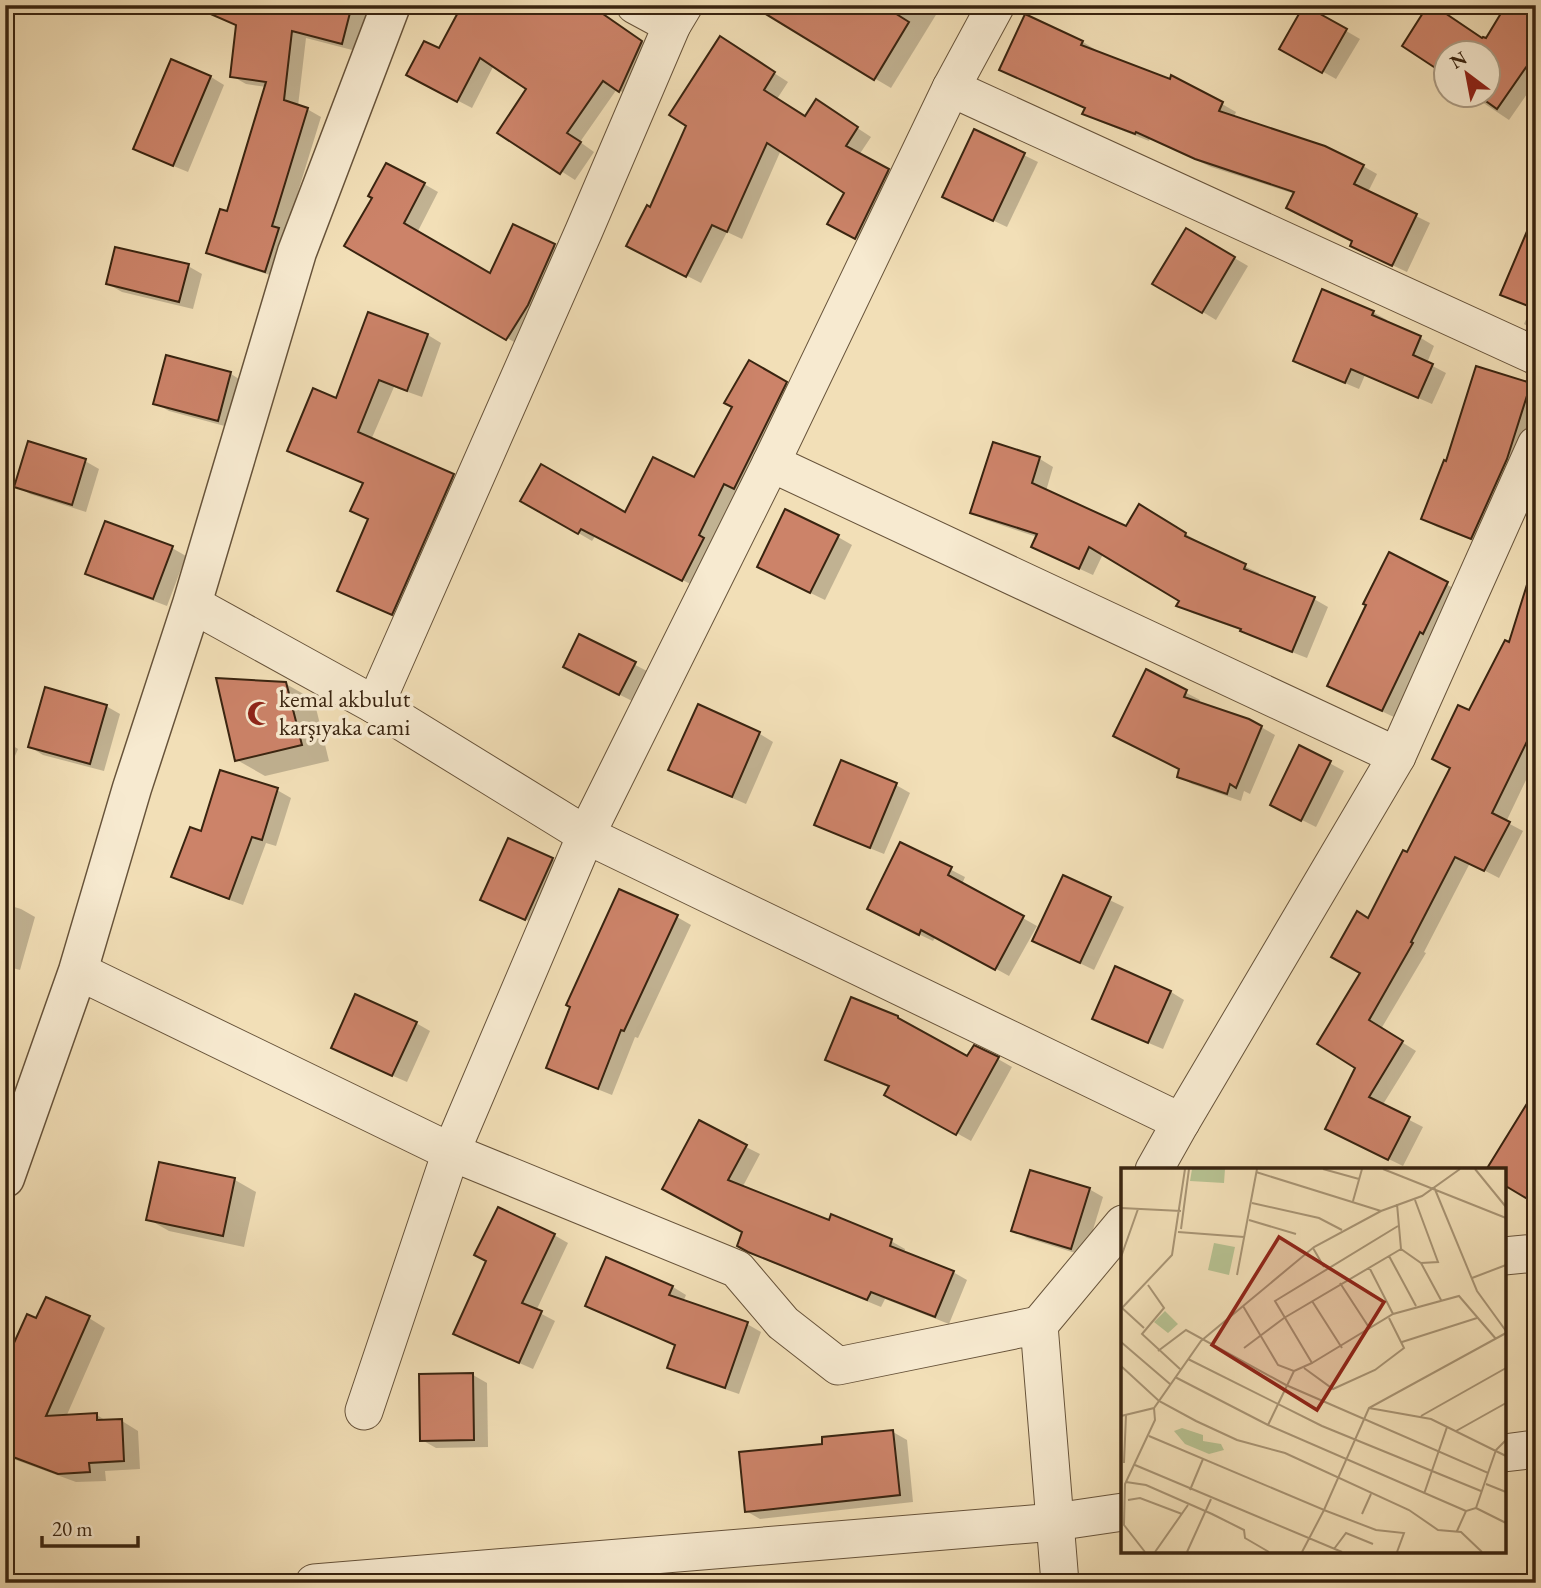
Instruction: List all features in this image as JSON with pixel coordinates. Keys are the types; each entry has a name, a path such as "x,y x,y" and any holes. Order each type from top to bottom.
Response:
{"street":[{"path":"5,1178 78,971 132,788 192,604 297,252 391,5"},
{"path":"375,705 678,15 635,5"},
{"path":"364,1412 450,1153 586,835 771,463 951,88 996,5"},
{"path":"951,88 1536,355"},
{"path":"1155,1168 1397,756 1536,445"},
{"path":"771,463 1397,756"},
{"path":"192,604 375,705 586,835 1181,1122"},
{"path":"78,971 450,1153 737,1269 783,1323 838,1366 1039,1325 1121,1226"},
{"path":"1506,1256 1536,1253"},
{"path":"1039,1325 1060,1583"},
{"path":"1506,1454 1536,1449"},
{"path":"314,1583 1055,1522 1121,1512"}],"building":[{"path":"190,5 352,5 342,44 292,31 284,100 308,108 272,226 279,228 265,272 206,253 220,209 227,211 266,82 230,77 236,25"},
{"path":"462,5 590,5 642,41 619,92 603,81 567,133 581,142 560,174 497,133 526,89 480,58 457,102 406,75 424,41 439,48"},
{"path":"751,5 882,5 909,22 874,80"},
{"path":"1304,5 1347,29 1322,73 1279,49"},
{"path":"1428,5 1433,5 1482,38 1432,38 1432,66 1402,46"},
{"path":"1506,5 1536,5 1536,53 1502,102 1502,38 1486,38"},
{"path":"1025,14 1083,41 1081,45 1170,79 1171,75 1223,102 1219,111 1325,146 1364,165 1354,184 1417,214 1392,266 1350,246 1352,241 1286,208 1294,192 1195,159 1136,132 1135,134 1082,114 1085,108 999,70"},
{"path":"720,36 775,72 764,90 805,116 816,99 858,127 846,146 889,169 855,239 827,224 844,193 767,143 727,232 712,225 686,277 626,246 647,205 650,207 686,126 669,115"},
{"path":"171,59 211,76 173,166 133,149"},
{"path":"974,129 1025,153 993,221 942,197"},
{"path":"386,163 425,183 404,223 490,273 513,224 555,244 528,305 506,340 344,246 372,198 368,196"},
{"path":"1536,210 1536,309 1500,295"},
{"path":"1186,228 1235,257 1202,313 1152,284"},
{"path":"115,247 189,264 179,302 106,284"},
{"path":"1322,289 1374,311 1372,315 1421,336 1413,355 1433,364 1418,398 1351,369 1345,383 1293,361"},
{"path":"368,312 428,334 407,391 379,380 358,432 454,474 392,615 337,591 368,519 350,511 363,483 287,451 313,388 336,398"},
{"path":"166,355 231,372 218,421 153,404"},
{"path":"749,360 787,382 734,489 724,484 699,535 704,538 682,581 581,529 578,534 520,501 541,464 625,512 653,457 694,477 732,407 724,403"},
{"path":"1476,366 1531,383 1507,459 1471,539 1421,519 1444,460 1446,461"},
{"path":"28,441 86,459 72,505 14,487"},
{"path":"993,442 1040,457 1032,483 1126,526 1139,504 1186,533 1185,536 1246,564 1244,569 1315,597 1292,652 1240,631 1241,629 1176,606 1179,601 1089,547 1079,569 1031,547 1037,534 970,513"},
{"path":"785,509 839,535 810,593 757,567"},
{"path":"105,521 173,546 153,599 85,574"},
{"path":"1389,552 1448,582 1423,634 1420,632 1382,711 1327,686"},
{"path":"1530,575 1536,575 1536,723 1492,813 1510,822 1484,871 1455,857 1411,942 1413,943 1369,1020 1403,1041 1369,1097 1410,1117 1388,1160 1325,1129 1355,1068 1317,1044 1360,973 1331,957 1357,911 1368,918 1403,850 1407,852 1450,768 1432,759 1458,705 1469,710 1505,640 1509,642"},
{"path":"579,634 636,662 619,695 563,667"},
{"path":"1146,669 1187,690 1184,697 1262,726 1236,788 1230,784 1227,794 1177,777 1179,769 1113,736"},
{"name":"kemal akbulut karşıyaka cami","path":"216,678 286,682 302,745 235,761"},
{"path":"45,687 107,705 90,764 28,747"},
{"path":"698,704 760,732 732,797 668,770"},
{"path":"1299,745 1331,761 1301,821 1270,805"},
{"path":"841,760 897,783 870,848 814,825"},
{"path":"220,770 278,788 262,840 252,837 229,899 171,877 190,827 201,831"},
{"path":"508,838 553,858 525,920 480,900"},
{"path":"900,842 952,867 948,875 1024,916 995,970 921,930 919,935 867,909"},
{"path":"1063,875 1111,897 1080,963 1032,941"},
{"path":"619,889 678,915 624,1031 621,1030 598,1089 546,1068 570,1007 566,1005"},
{"path":"1115,966 1171,991 1148,1043 1092,1019"},
{"path":"355,994 417,1022 392,1076 331,1048"},
{"path":"851,997 898,1016 967,1056 974,1045 999,1057 956,1135 884,1095 889,1086 825,1060"},
{"path":"1536,1089 1536,1204 1506,1186 1506,1168 1487,1168"},
{"path":"699,1120 747,1145 728,1180 829,1220 831,1214 892,1239 890,1246 954,1271 935,1317 871,1292 867,1300 748,1252 737,1246 742,1232 662,1189"},
{"path":"159,1162 235,1178 223,1236 146,1220"},
{"path":"1030,1170 1090,1188 1071,1249 1011,1231"},
{"path":"498,1207 555,1234 522,1303 542,1311 519,1363 453,1334 486,1261 474,1255"},
{"path":"606,1257 673,1286 669,1295 748,1322 725,1388 667,1368 675,1345 585,1306"},
{"path":"46,1297 90,1316 46,1416 97,1413 97,1420 122,1419 124,1461 89,1463 90,1472 58,1474 5,1454 5,1354 9,1354 27,1314 36,1318"},
{"path":"473,1373 474,1440 420,1441 419,1374"},
{"path":"893,1430 900,1495 745,1512 739,1452 822,1444 822,1437"}],"place":[{"name":"kemal akbulut karşıyaka cami","path":"259,713"}]}
